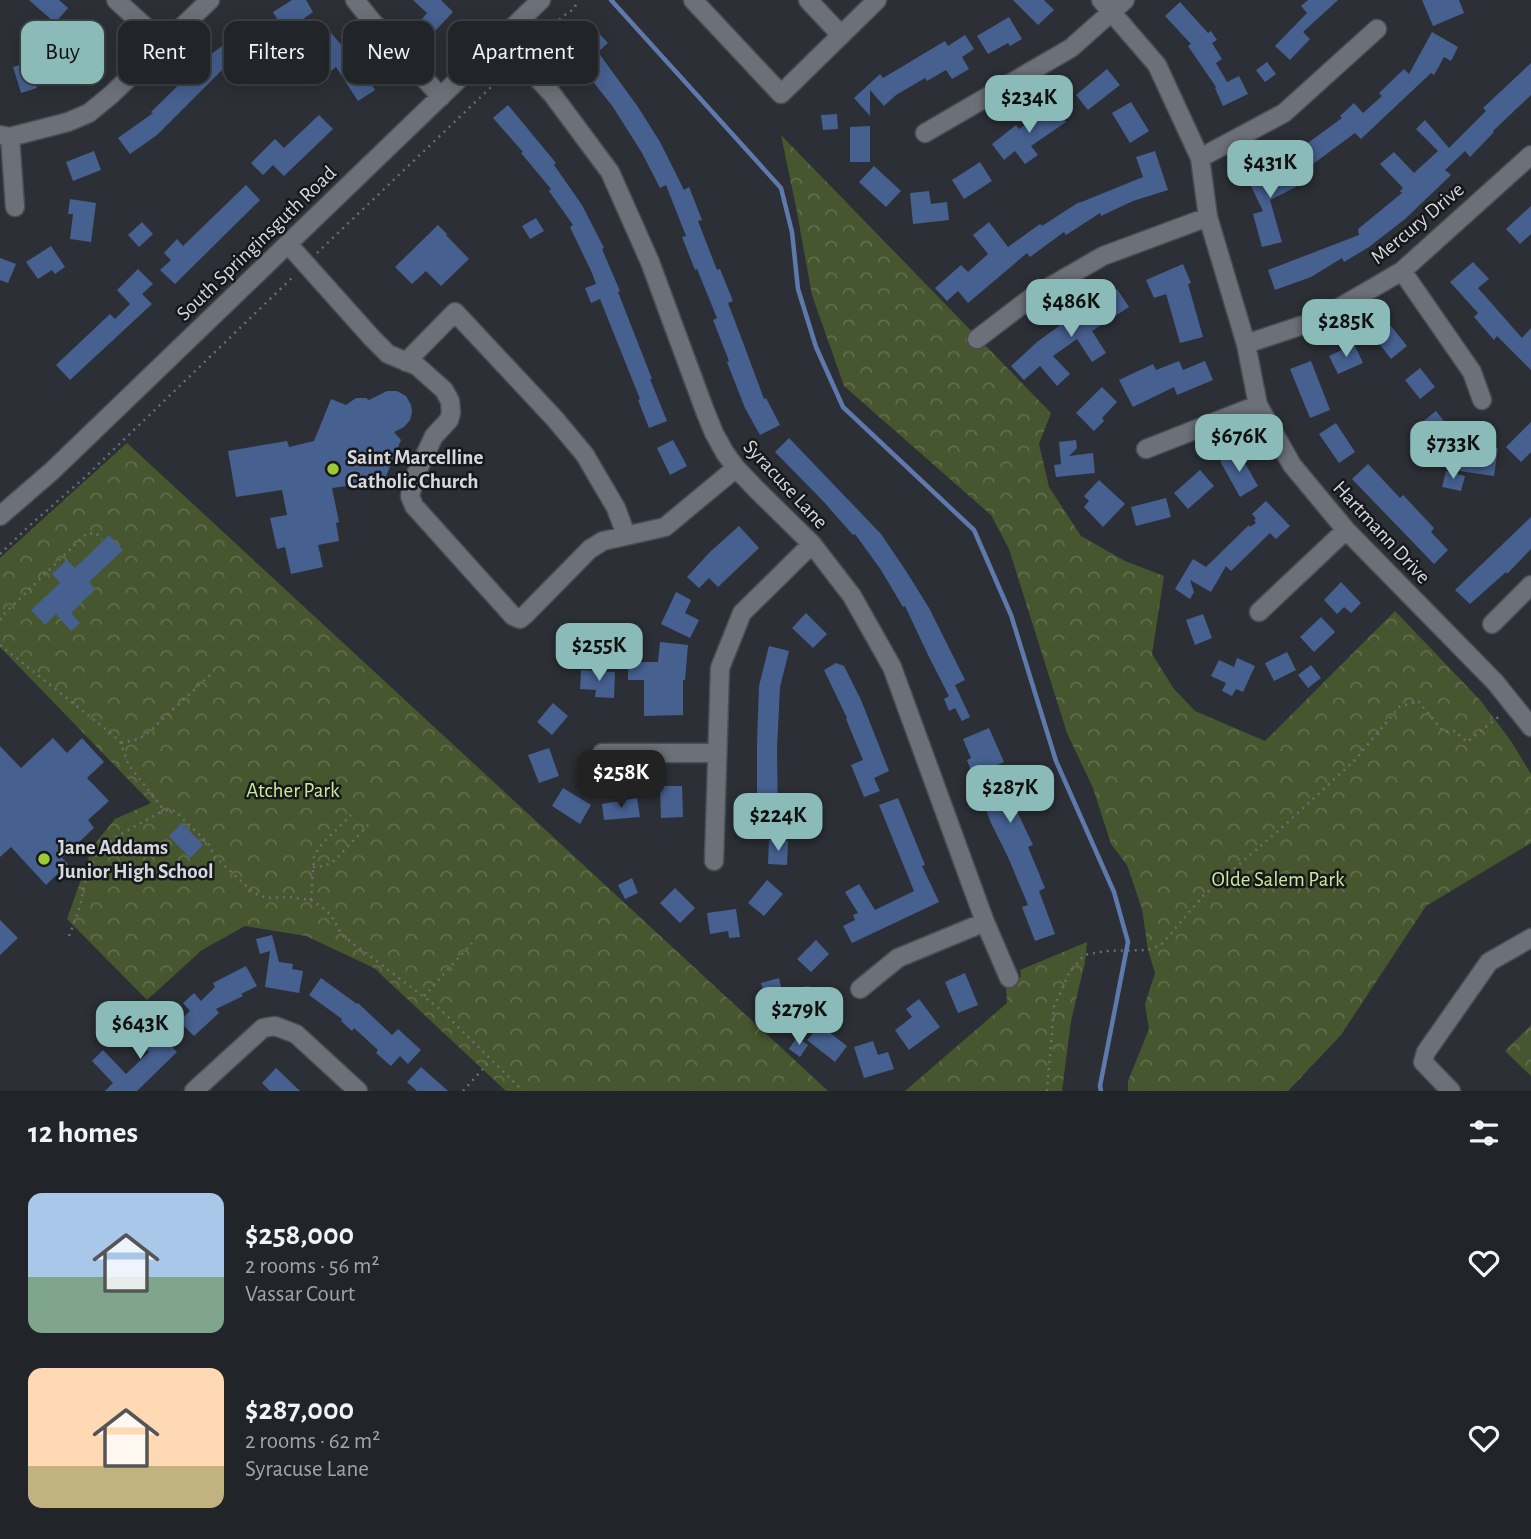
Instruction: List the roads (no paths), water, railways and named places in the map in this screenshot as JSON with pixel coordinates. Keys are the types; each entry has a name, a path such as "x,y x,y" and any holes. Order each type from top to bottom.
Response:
{"street":[{"path":"116,0 139,21"},
{"path":"189,21 211,0"},
{"path":"355,0 441,97"},
{"name":"South Springinsguth Road","path":"519,21 541,0"},
{"path":"693,0 781,93 877,0"},
{"path":"808,0 841,35"},
{"path":"925,133 1071,48 1113,4"},
{"name":"Hartmann Drive","path":"1113,4 1157,65 1200,158 1208,217 1246,344 1258,405 1292,465 1346,530 1495,682 1531,727"},
{"path":"1200,158 1284,113 1377,29"},
{"path":"15,207 5,136 68,122 89,113 122,84"},
{"name":"South Springinsguth Road","path":"0,516 52,471 454,84"},
{"name":"Syracuse Lane","path":"543,84 571,117 610,172 650,262 714,433 725,453 757,491 812,544 852,596 892,667 985,922 1009,978"},
{"name":"Mercury Drive","path":"1246,344 1318,320 1402,271 1531,157"},
{"path":"977,339 1032,297 1103,256 1208,217"},
{"path":"288,244 388,354 417,366 444,390 450,401 449,420 434,436 415,476 410,496 414,506 513,616 520,618 526,615 590,549 603,541 665,527 736,468"},
{"path":"1402,271 1472,372 1482,400"},
{"path":"406,362 455,312 585,455 616,508 626,535"},
{"path":"1146,449 1258,405"},
{"path":"1259,612 1346,530"},
{"path":"714,861 720,668 742,613 812,544"},
{"path":"1492,624 1531,586"},
{"path":"603,753 718,753"},
{"path":"860,989 898,958 985,922"},
{"path":"1451,1091 1423,1062 1426,1052 1489,962 1531,938"},
{"path":"194,1091 263,1028 275,1026 296,1034 358,1091"}],"waterway":[{"path":"611,0 781,188 792,232 798,289 816,347 843,407 974,530 1011,615 1056,761 1114,892 1128,942 1101,1091"}],"place":[{"name":"Saint Marcelline Catholic Church","path":"333,469"},
{"name":"Jane Addams Junior High School","path":"44,859"}],"park label":[{"name":"Atcher Park","path":"293,790"},
{"name":"Olde Salem Park","path":"1278,879"}]}
